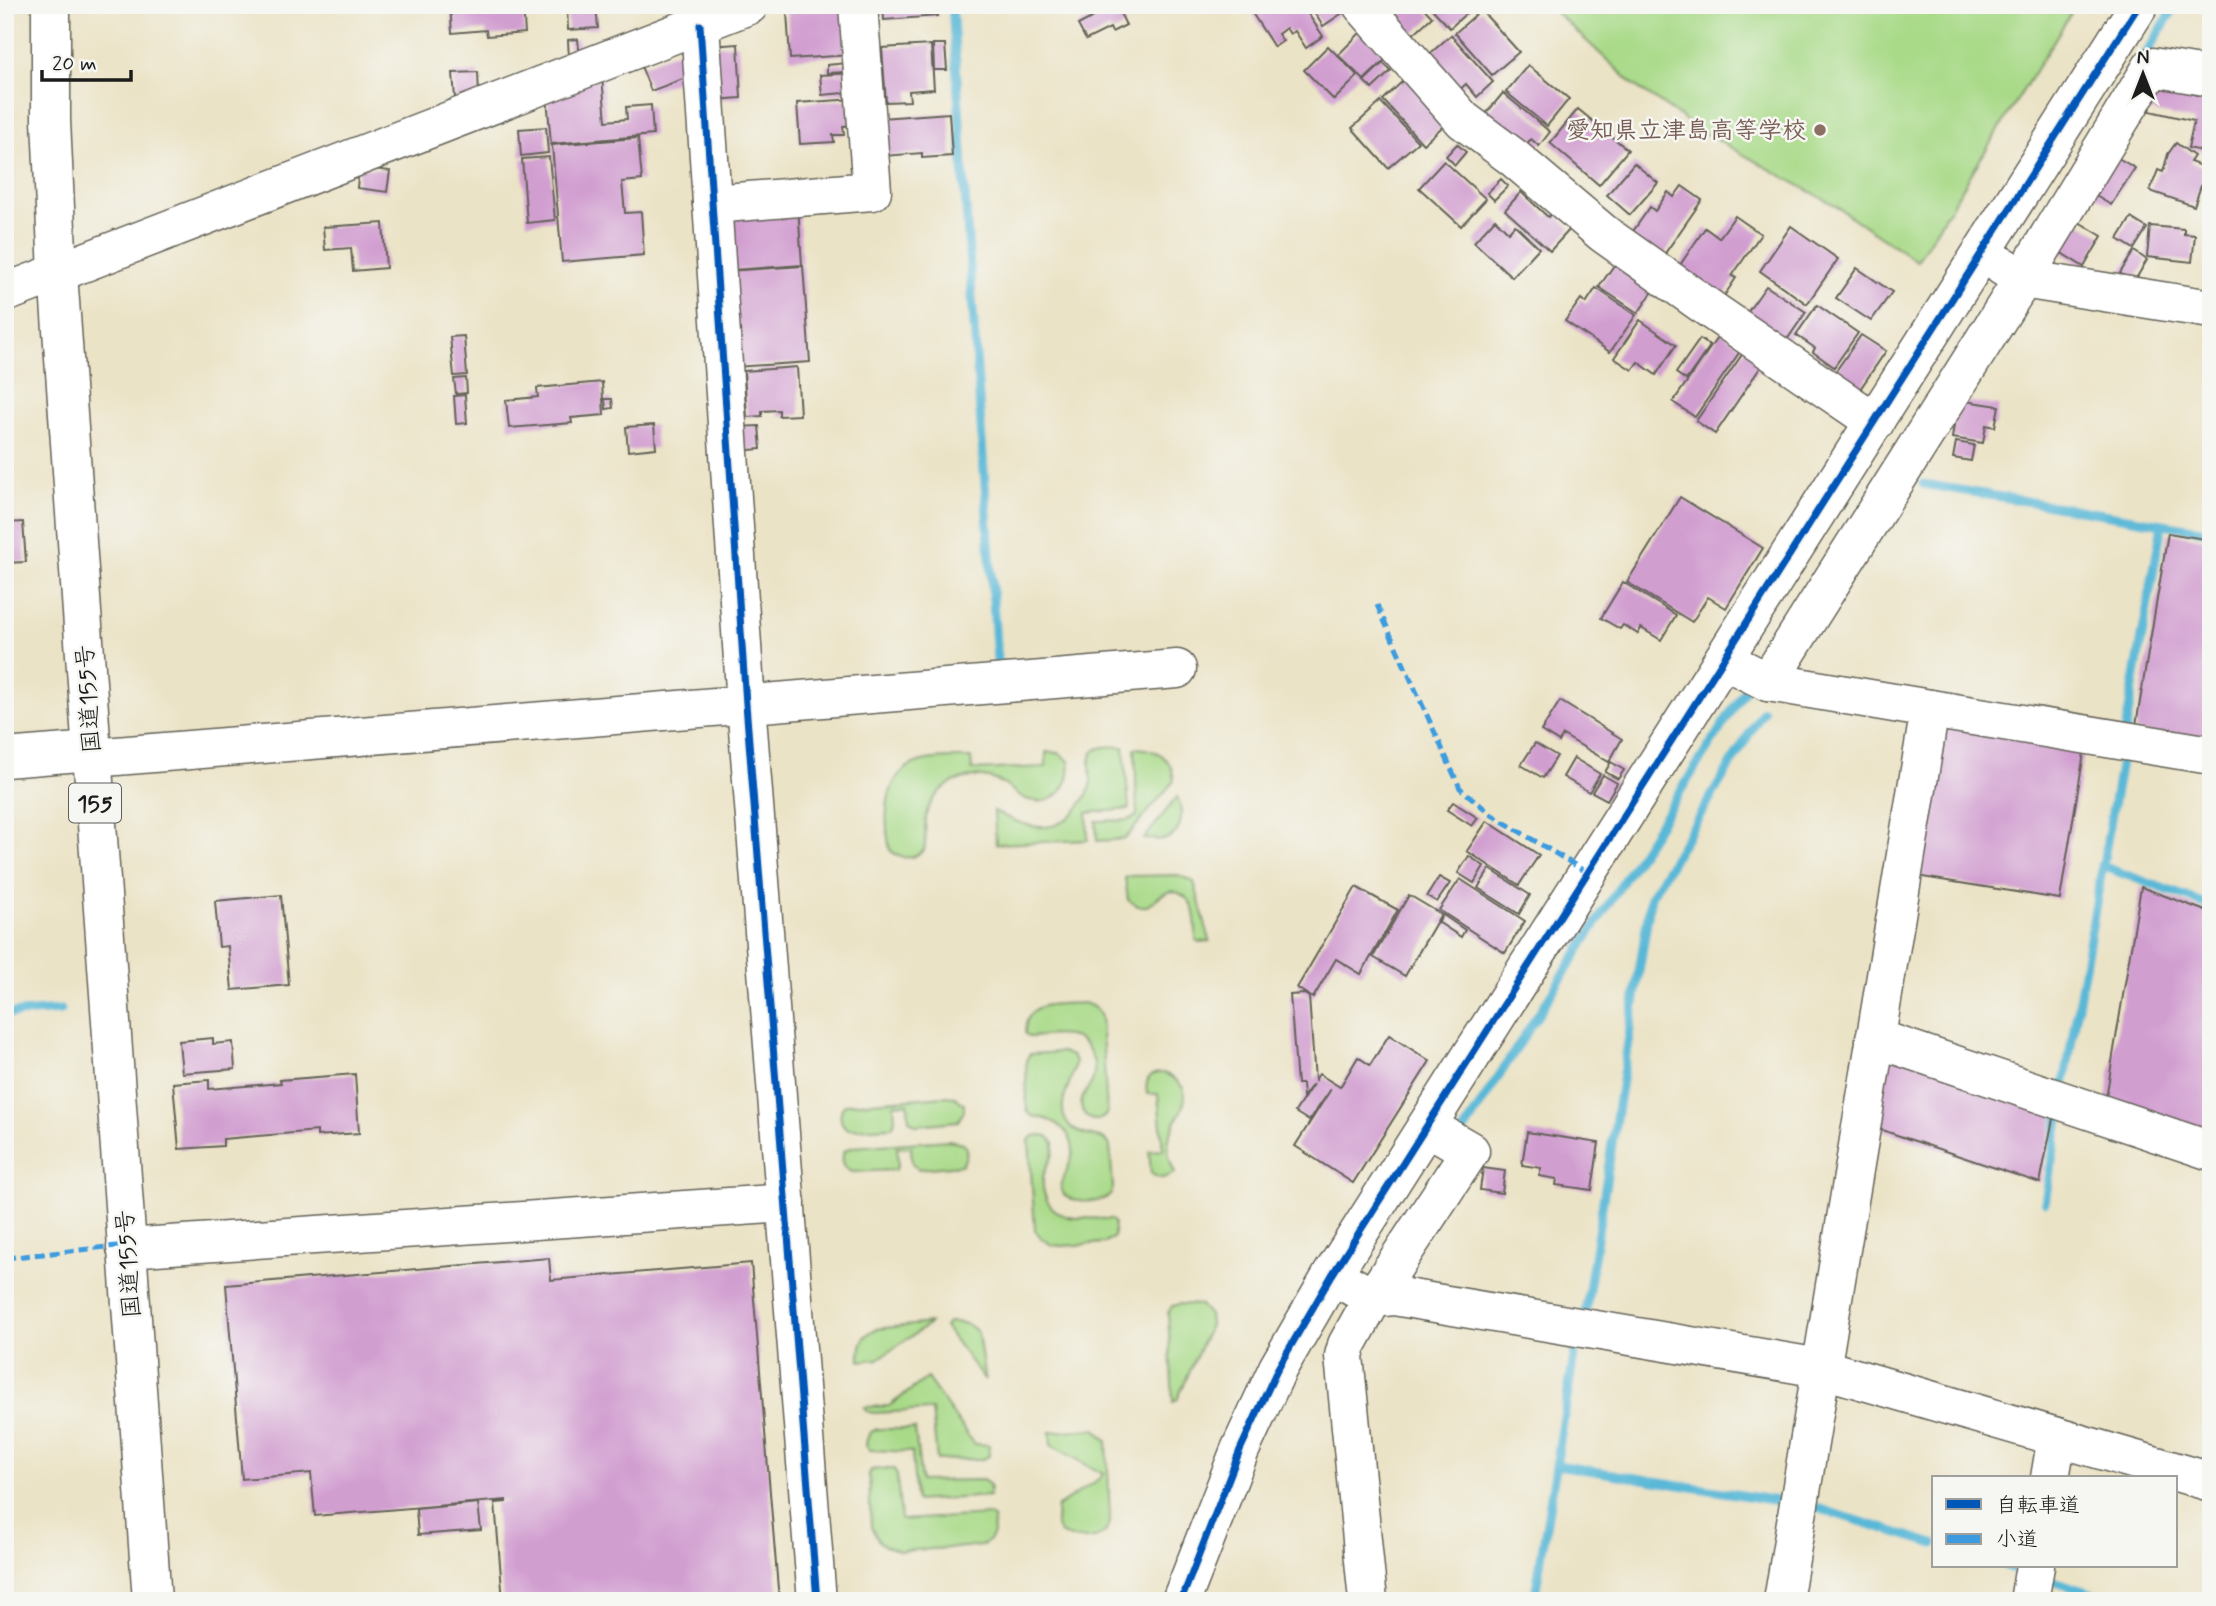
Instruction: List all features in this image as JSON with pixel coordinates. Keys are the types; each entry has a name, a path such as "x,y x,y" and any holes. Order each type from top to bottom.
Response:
{"main road":[{"name":"国道155号","path":"51,5 51,120 58,273 152,1601"},
{"path":"5,292 749,5"},
{"path":"712,204 872,191 858,5"},
{"path":"1362,5 1463,120 1514,158 1604,234 1875,422"},
{"path":"1750,673 1875,422 2006,268 2139,5"},
{"path":"700,25 746,704 817,1601"},
{"path":"1368,1601 1344,1356 1357,1289 1447,1138 1750,673 2006,268 2152,67 2211,77"},
{"path":"2006,268 2211,309"},
{"path":"5,758 92,754 1177,669"},
{"path":"1750,673 1930,709 2211,755"},
{"path":"1783,1601 1930,709"},
{"path":"1875,1038 2211,1151"},
{"path":"1181,1601 1240,1450 1278,1368 1357,1289 1469,1152 1447,1138"},
{"path":"126,1248 786,1203"},
{"path":"1357,1289 1820,1368 2211,1482"},
{"path":"2050,1476 2057,1437"},
{"path":"2029,1601 2035,1568"}],"green space":[{"name":"愛知県立津島高等学校","path":"1548,5 2076,5 1917,261 1831,203 1701,131 1634,85"},
{"path":"1103,747 1124,747 1129,809 1087,813 1088,840 996,844 994,811 1018,822 1040,827 1061,823 1081,804 1090,790 1090,760 1093,753"},
{"path":"1135,748 1151,750 1167,760 1174,781 1125,839 1097,841 1096,821 1129,820 1137,816"},
{"path":"1046,752 1059,753 1069,761 1068,779 1053,798 1036,801 1023,798 993,779 961,779 942,790 929,807 924,850 907,858 890,850 887,822 889,794 894,782 912,764 938,758 971,758 972,770 1046,767"},
{"path":"1177,797 1181,820 1177,831 1165,839 1144,839"},
{"path":"1178,875 1194,882 1210,941 1196,940 1192,905 1183,895 1168,892 1147,906 1137,906 1128,900 1125,878"},
{"path":"1084,1003 1098,1011 1101,1017 1107,1112 1097,1120 1085,1115 1081,1106 1094,1075 1093,1060 1087,1047 1068,1036 1030,1037 1025,1034 1026,1022 1030,1014 1037,1009 1053,1004"},
{"path":"1062,1052 1072,1056 1075,1061 1064,1101 1064,1117 1068,1124 1080,1133 1103,1139 1110,1146 1113,1187 1110,1195 1104,1199 1078,1201 1066,1197 1061,1187 1073,1150 1071,1141 1059,1125 1032,1116 1027,1111 1026,1060 1030,1054"},
{"path":"1164,1073 1182,1087 1185,1094 1168,1145 1175,1173 1160,1178 1151,1173 1149,1151 1163,1150 1158,1094 1147,1094 1147,1085 1151,1076"},
{"path":"955,1097 964,1104 964,1111 958,1121 916,1125 909,1120 908,1103 894,1104 895,1121 892,1127 848,1129 841,1120 842,1108 846,1104"},
{"path":"1040,1135 1047,1136 1054,1142 1053,1153 1043,1178 1048,1202 1056,1211 1070,1217 1112,1220 1114,1237 1105,1243 1052,1245 1042,1239 1035,1230 1029,1140"},
{"path":"948,1140 963,1143 965,1146 965,1160 961,1165 918,1169 912,1163 911,1147 897,1148 898,1165 895,1170 851,1172 844,1166 844,1151 853,1147"},
{"path":"1200,1305 1209,1315 1210,1325 1177,1400 1173,1402 1168,1313 1172,1306"},
{"path":"949,1322 965,1324 978,1333 985,1381 945,1327"},
{"path":"931,1323 878,1359 860,1361 862,1342 876,1329"},
{"path":"927,1378 974,1444 989,1445 989,1456 983,1459 937,1460 932,1410 873,1413 866,1411 864,1407 889,1406"},
{"path":"915,1429 921,1481 983,1480 990,1485 989,1496 916,1501 912,1452 870,1450 866,1446 868,1437 872,1431"},
{"path":"1096,1429 1107,1441 1110,1523 1107,1530 1096,1538 1074,1538 1060,1533 1056,1525 1057,1507 1103,1474 1051,1445 1050,1432"},
{"path":"894,1469 897,1475 901,1520 989,1515 994,1520 990,1539 981,1546 900,1551 885,1546 871,1527 869,1475 871,1470"}],"building":[{"path":"450,5 523,5 525,33 487,36 486,30 452,33"},
{"path":"567,5 596,5 598,28 568,30"},
{"path":"883,5 937,5 938,16 884,20"},
{"path":"1116,5 1126,25 1112,32 1110,28 1086,40 1078,25"},
{"path":"1247,5 1302,5 1323,36 1306,48 1295,31 1290,34 1286,28 1278,34 1283,41 1274,47"},
{"path":"1309,5 1348,5 1350,8 1323,26"},
{"path":"1384,5 1421,5 1432,17 1409,38"},
{"path":"1438,5 1475,5 1450,28 1433,10"},
{"path":"846,8 850,55 790,59 787,12"},
{"path":"1481,10 1519,52 1492,75 1455,33"},
{"path":"1361,32 1387,58 1364,80 1338,55"},
{"path":"1451,35 1493,82 1477,97 1466,84 1456,93 1425,58"},
{"path":"578,39 580,60 569,60 568,40"},
{"path":"738,44 741,98 714,100 710,46"},
{"path":"933,44 945,44 947,70 934,70"},
{"path":"931,45 934,89 909,91 910,101 886,102 882,48"},
{"path":"1328,46 1358,76 1334,100 1304,70"},
{"path":"681,50 691,76 651,91 641,66"},
{"path":"847,63 847,72 827,73 827,65"},
{"path":"1383,63 1391,71 1372,89 1364,81"},
{"path":"1528,65 1569,99 1547,126 1506,92"},
{"path":"478,72 479,97 455,98 453,73"},
{"path":"853,73 855,92 822,95 820,75"},
{"path":"1408,76 1449,121 1423,144 1383,100"},
{"path":"602,77 606,121 627,119 626,107 651,105 653,135 551,144 547,97"},
{"path":"2156,85 2211,98 2210,153 2188,148 2194,121 2150,111"},
{"path":"1503,93 1550,132 1539,146 1531,139 1523,148 1484,116"},
{"path":"855,99 857,125 843,126 844,135 833,135 834,142 800,144 797,103"},
{"path":"1381,102 1418,142 1388,168 1352,128"},
{"path":"1578,109 1628,150 1599,185 1550,143"},
{"path":"949,113 952,156 922,158 922,153 884,156 881,118"},
{"path":"546,127 548,153 521,156 519,129"},
{"path":"638,138 642,180 622,182 625,213 641,212 644,255 562,262 552,145"},
{"path":"2176,143 2194,156 2190,162 2207,168 2194,206 2150,191 2158,170 2163,172 2168,154"},
{"path":"1457,144 1466,152 1455,165 1446,156"},
{"path":"2113,155 2135,168 2111,205 2089,192"},
{"path":"549,157 555,220 527,223 522,159"},
{"path":"1444,161 1486,199 1461,226 1419,188"},
{"path":"1634,163 1658,183 1630,215 1607,195"},
{"path":"359,167 390,171 387,192 357,188"},
{"path":"1501,179 1508,186 1494,200 1487,193"},
{"path":"1682,186 1702,200 1661,259 1629,237 1650,207 1655,211 1668,192 1674,197"},
{"path":"1521,192 1548,217 1553,212 1571,228 1550,251 1505,210"},
{"path":"798,206 802,265 733,270 729,211"},
{"path":"1735,216 1761,234 1732,276 1736,278 1720,302 1676,271 1705,228 1719,238"},
{"path":"2131,218 2147,228 2134,249 2118,239"},
{"path":"1495,219 1508,232 1515,225 1539,248 1512,277 1474,242"},
{"path":"2074,219 2102,236 2084,267 2055,249"},
{"path":"383,223 386,268 353,271 351,248 325,250 323,227"},
{"path":"1791,226 1838,259 1807,304 1760,271"},
{"path":"2150,226 2184,229 2184,234 2195,235 2192,262 2147,257"},
{"path":"2134,251 2147,260 2134,282 2120,273"},
{"path":"1619,258 1658,284 1638,313 1599,287"},
{"path":"803,266 810,362 734,367 727,271"},
{"path":"1857,268 1892,292 1871,321 1836,298"},
{"path":"1766,286 1806,312 1784,344 1744,317"},
{"path":"1596,288 1636,315 1610,352 1565,321 1581,299 1586,303"},
{"path":"1817,305 1858,333 1834,367 1813,352 1815,348 1796,335"},
{"path":"1640,320 1676,345 1656,375 1638,362 1632,370 1614,358"},
{"path":"1721,332 1743,347 1695,417 1673,402"},
{"path":"1861,335 1886,351 1858,392 1833,375"},
{"path":"464,336 467,375 454,376 450,337"},
{"path":"1700,339 1710,346 1686,380 1676,373"},
{"path":"1746,349 1764,362 1715,434 1696,421"},
{"path":"797,367 800,415 779,416 779,410 762,411 762,416 747,417 744,371"},
{"path":"466,378 467,393 456,394 454,379"},
{"path":"602,382 604,415 571,418 572,423 509,428 506,400 538,397 537,388"},
{"path":"465,395 467,423 456,424 454,396"},
{"path":"605,399 612,399 613,408 606,409"},
{"path":"1958,400 1999,406 1995,427 1986,425 1983,443 1952,438"},
{"path":"654,425 656,448 628,451 626,427"},
{"path":"759,426 761,449 736,451 734,427"},
{"path":"1956,442 1974,445 1971,461 1953,458"},
{"path":"1680,497 1763,548 1726,608 1708,597 1692,622 1627,582"},
{"path":"23,522 26,562 5,563 5,523"},
{"path":"2168,533 2211,540 2211,744 2135,731"},
{"path":"1623,582 1676,615 1661,640 1641,628 1638,634 1623,625 1620,629 1601,618"},
{"path":"1560,701 1622,739 1609,762 1563,735 1559,742 1541,731"},
{"path":"1941,723 2085,747 2060,899 1916,876"},
{"path":"1535,743 1557,756 1543,778 1521,765"},
{"path":"1574,758 1600,774 1589,792 1563,777"},
{"path":"1611,762 1624,770 1618,779 1605,772"},
{"path":"1603,775 1617,783 1607,800 1592,792"},
{"path":"1453,802 1478,818 1472,826 1447,810"},
{"path":"1487,821 1539,855 1519,885 1467,851"},
{"path":"1469,856 1484,866 1474,883 1458,873"},
{"path":"1490,869 1530,895 1519,914 1478,888"},
{"path":"1439,877 1450,883 1437,902 1427,896"},
{"path":"1460,879 1525,921 1505,953 1439,910"},
{"path":"1356,887 1398,910 1361,974 1336,959 1313,998 1297,988"},
{"path":"2141,887 2211,913 2211,1136 2106,1098"},
{"path":"281,895 289,985 232,990 228,946 219,947 215,901"},
{"path":"1409,895 1441,914 1405,976 1373,957"},
{"path":"1443,915 1465,930 1461,937 1438,922"},
{"path":"1304,994 1309,997 1315,1080 1319,1074 1340,1087 1358,1057 1370,1065 1389,1035 1430,1061 1353,1183 1295,1146 1331,1089 1309,1121 1295,1112 1313,1084 1303,1097 1302,1084 1297,1084 1290,995"},
{"path":"213,1038 213,1044 233,1042 235,1069 182,1073 179,1041"},
{"path":"1886,1051 2055,1109 2040,1183 1870,1126"},
{"path":"355,1074 359,1133 317,1136 317,1131 223,1139 223,1146 179,1149 173,1083 209,1080 209,1089"},
{"path":"1527,1132 1599,1143 1592,1190 1556,1185 1557,1179 1539,1176 1541,1168 1522,1165"},
{"path":"1483,1168 1505,1171 1502,1193 1480,1190"},
{"path":"549,1258 551,1280 751,1263 779,1601 503,1601 495,1503 506,1500 315,1516 311,1473 242,1479 226,1285"},
{"path":"478,1503 481,1530 418,1535 416,1509"}],"waterway":[{"path":"952,5 998,674"},
{"path":"2144,57 2176,5"},
{"path":"1923,484 2211,532"},
{"path":"2125,733 2162,524"},
{"path":"1460,1137 1750,682"},
{"path":"1585,1315 1651,896 1763,711"},
{"path":"2063,1091 2123,750"},
{"path":"2102,866 2211,906"},
{"path":"5,1014 61,1010"},
{"path":"2045,1202 2060,1111"},
{"path":"1534,1601 1577,1337"},
{"path":"1557,1465 1790,1503"},
{"path":"1810,1506 1932,1543"},
{"path":"2011,1568 2024,1572"},
{"path":"2042,1578 2117,1601"}],"marked path":[{"path":"1377,605 1460,788 1492,815 1588,873"},
{"path":"5,1258 126,1245"}],"cycle path":[{"path":"1181,1601 1240,1450 1278,1368 1332,1275 2139,5"},
{"path":"700,25 746,704 817,1601"}],"place":[{"name":"愛知県立津島高等学校","path":"1820,130"}]}
